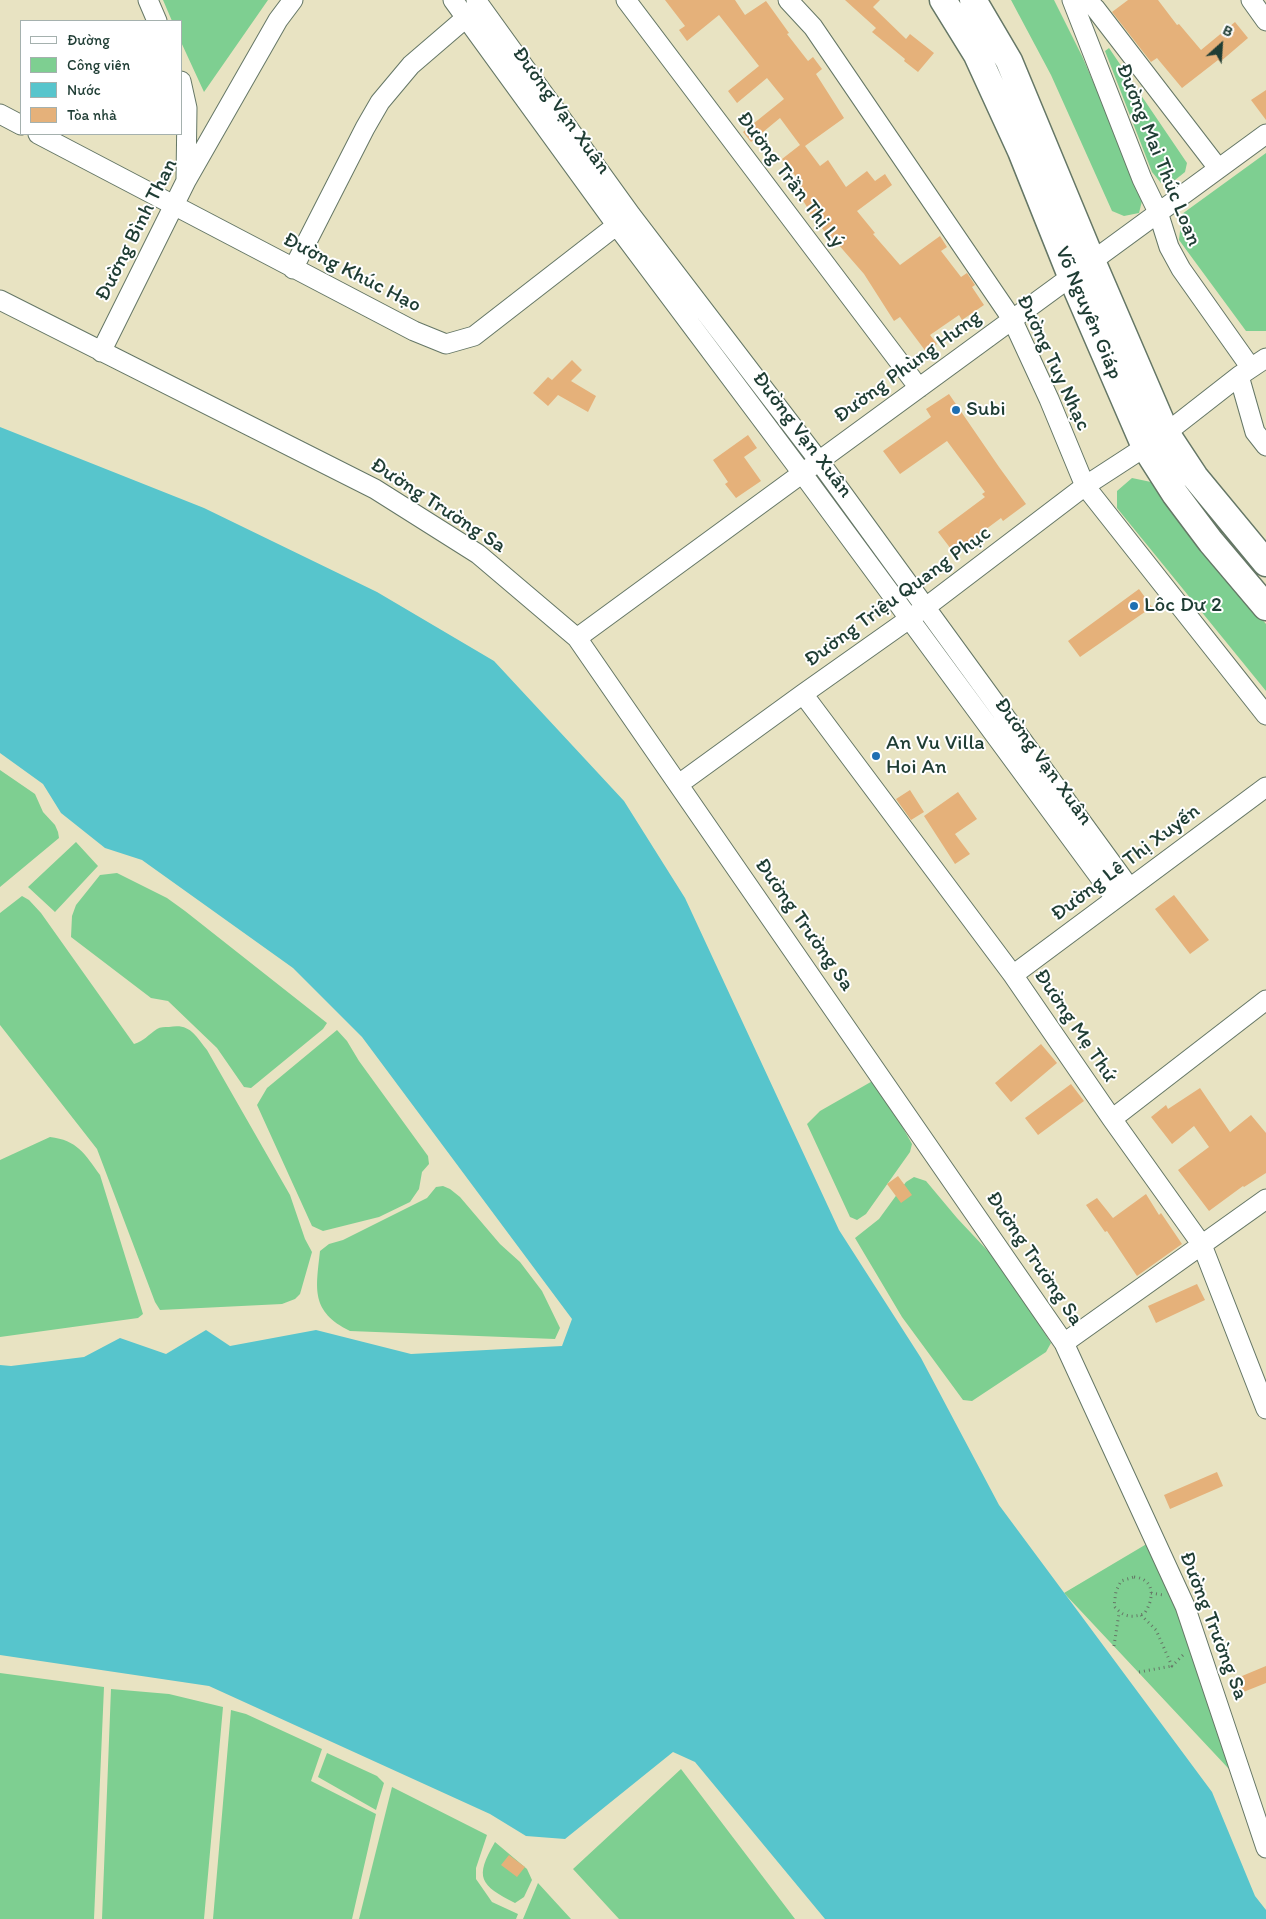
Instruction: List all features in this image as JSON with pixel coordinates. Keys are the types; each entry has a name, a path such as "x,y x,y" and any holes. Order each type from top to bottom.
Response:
{"main road":[{"name":"Võ Nguyên Giáp","path":"943,0 976,55 1022,151 1071,276 1156,440 1195,477 1266,564"},
{"name":"Võ Nguyên Giáp","path":"972,0 1009,61 1092,261 1175,494 1211,542 1266,606"}],"street":[{"path":"148,0 157,20"},
{"name":"Đường Bình Than","path":"101,352 186,181 273,29 293,0"},
{"name":"Đường Vạn Xuân","path":"453,0 477,6 624,220 802,473 910,619 1122,893"},
{"name":"Đường Trần Thị Lý","path":"626,0 919,388"},
{"name":"Đường Tuy Nhạc","path":"788,0 814,27 1012,319 1049,399 1084,486 1266,715"},
{"name":"Đường Mai Thúc Loan","path":"1072,0 1142,179 1158,212 1169,247 1181,269 1252,367 1255,432 1266,446"},
{"name":"Đường Mai Thúc Loan","path":"1086,0 1095,8 1218,168"},
{"path":"1251,0 1266,21"},
{"path":"293,269 380,102 411,65 477,6"},
{"path":"182,86 187,108 186,181"},
{"path":"0,114 20,124"},
{"name":"Đường Phùng Hưng","path":"577,638 1266,134"},
{"name":"Đường Khúc Hạo","path":"40,135 293,269 414,331 446,344 474,336 624,220"},
{"name":"Đường Vạn Xuân","path":"624,220 819,461 926,608 1122,893"},
{"name":"Đường Trường Sa","path":"0,300 375,489 478,554 577,638 1064,1343 1185,1606 1266,1848"},
{"name":"Đường Triệu Quang Phục","path":"679,784 926,608 1084,486 1156,440 1252,367"},
{"name":"Đường Mẹ Thứ","path":"803,694 1013,975 1202,1245 1266,1409"},
{"name":"Đường Lê Thị Xuyến","path":"1013,975 1266,787"},
{"path":"1112,1119 1266,1000"},
{"path":"1064,1343 1266,1199"}],"path":[{"path":"1142,1577 1150,1586 1152,1600 1144,1614 1140,1615 1130,1617 1119,1613 1114,1606 1114,1598 1121,1581 1142,1577"},
{"path":"1114,1646 1119,1613"},
{"path":"1140,1615 1156,1630 1172,1666"},
{"path":"1138,1672 1172,1666 1197,1641"}],"green space":[{"path":"163,0 268,0 204,92 182,44 182,20 172,20"},
{"path":"1011,0 1054,0 1082,56 1143,197 1139,213 1124,216 1112,211 1051,75"},
{"path":"1109,48 1187,163 1185,172 1170,184 1161,183 1152,172 1105,51"},
{"path":"1266,153 1266,331 1246,331 1179,240 1182,214"},
{"path":"1132,478 1151,482 1173,512 1266,624 1266,691 1117,508 1117,491"},
{"path":"0,770 35,794 43,812 55,825 59,838 0,887"},
{"path":"76,842 98,866 55,912 28,887"},
{"path":"117,873 167,898 185,911 327,1023 323,1029 251,1088 244,1087 217,1048 168,1001 151,998 71,937 72,916 76,905 100,875"},
{"path":"22,896 29,900 41,913 134,1044 143,1040 158,1028 176,1026 191,1031 207,1050 290,1195 305,1239 312,1252 300,1294 295,1299 282,1304 160,1310 155,1302 97,1149 0,1025 0,913"},
{"path":"337,1030 347,1041 359,1061 428,1156 429,1164 422,1172 419,1189 410,1202 379,1217 323,1231 312,1226 257,1105 267,1088"},
{"path":"876,1079 912,1144 910,1152 866,1214 857,1220 850,1217 807,1124 820,1111"},
{"path":"50,1137 67,1141 80,1149 100,1175 143,1314 138,1318 0,1337 0,1160"},
{"path":"914,1177 926,1181 957,1218 1001,1265 1051,1343 1046,1352 972,1401 963,1400 902,1317 855,1238 879,1219 906,1182"},
{"path":"443,1186 460,1197 500,1244 520,1262 542,1291 560,1328 555,1339 350,1331 337,1323 322,1307 318,1298 317,1288 320,1251 329,1244 343,1240 427,1198 436,1187"},
{"path":"1155,1539 1242,1774 1228,1768 1064,1593"},
{"path":"0,1673 104,1687 94,1919 0,1919"},
{"path":"111,1689 169,1694 223,1707 204,1919 102,1919"},
{"path":"231,1710 246,1714 322,1749 311,1781 376,1814 352,1919 213,1919"},
{"path":"327,1753 377,1776 384,1783 376,1810 318,1777"},
{"path":"681,1769 795,1919 619,1919 573,1869"},
{"path":"392,1787 487,1835 476,1868 476,1879 492,1902 518,1914 516,1919 359,1919"},
{"path":"495,1842 527,1869 532,1880 524,1897 515,1903 494,1891 484,1879 484,1864"},
{"path":"538,1883 571,1919 523,1919"}],"water":[{"path":"0,427 204,508 377,592 494,661 624,801 685,898 839,1230 921,1358 999,1505 1212,1792 1255,1896 1266,1910 1266,1919 825,1919 695,1762 673,1752 565,1839 526,1836 490,1814 209,1686 0,1655 0,1365 11,1366 84,1357 120,1338 166,1354 206,1330 230,1346 316,1330 411,1354 562,1346 572,1319 362,1037 293,968 142,860 105,848 61,813 43,784 0,753"}],"building":[{"path":"665,0 735,0 745,15 766,1 789,33 787,34 808,61 813,57 822,69 816,74 844,118 805,146 820,166 828,160 846,187 867,171 875,181 885,174 892,185 857,211 875,233 873,234 900,265 940,236 947,247 941,251 961,277 967,273 975,285 972,287 984,305 962,320 959,315 930,335 937,344 927,353 900,317 894,321 864,274 837,243 835,244 806,209 807,207 792,183 798,179 782,159 800,145 780,118 751,142 743,132 784,99 767,78 737,103 728,91 759,66 719,15 687,41 679,30 685,26"},
{"path":"845,0 880,0 873,7 906,39 910,34 934,53 918,72 872,32 876,28"},
{"path":"1128,0 1158,0 1177,25 1179,24 1201,50 1235,22 1248,38 1220,62 1218,60 1182,88 1157,58 1151,62 1112,12"},
{"path":"1266,90 1266,120 1251,100"},
{"path":"572,360 582,370 571,381 596,396 588,412 558,395 548,406 533,393 548,377 552,380"},
{"path":"949,394 1026,504 1003,521 1001,518 954,553 938,532 985,497 982,494 985,492 947,441 900,474 883,451 931,417 926,409"},
{"path":"748,435 757,448 744,457 761,481 736,498 725,484 728,482 713,460"},
{"path":"1139,589 1152,607 1080,657 1068,641"},
{"path":"910,790 924,812 911,820 896,799"},
{"path":"958,792 977,819 955,834 970,854 955,864 924,816"},
{"path":"1174,895 1209,940 1190,954 1155,909"},
{"path":"1041,1044 1057,1063 1011,1102 995,1083"},
{"path":"1071,1084 1084,1101 1038,1135 1025,1118"},
{"path":"1200,1088 1230,1132 1251,1115 1266,1133 1266,1173 1243,1186 1209,1211 1178,1170 1209,1147 1194,1126 1172,1144 1151,1117 1166,1105 1168,1109"},
{"path":"898,1176 912,1195 901,1203 887,1184"},
{"path":"1146,1194 1159,1215 1161,1213 1182,1244 1137,1276 1107,1231 1105,1232 1086,1205 1097,1198 1113,1218"},
{"path":"1197,1284 1205,1300 1156,1323 1148,1306"},
{"path":"1217,1472 1223,1486 1170,1509 1164,1495"},
{"path":"1266,1666 1266,1683 1236,1695 1230,1681"},
{"path":"509,1855 525,1867 517,1877 501,1865"}],"place":[{"name":"Subi","path":"956,410"},
{"name":"Lôc Dư 2","path":"1134,606"},
{"name":"An Vu Villa Hoi An","path":"876,756"}]}
